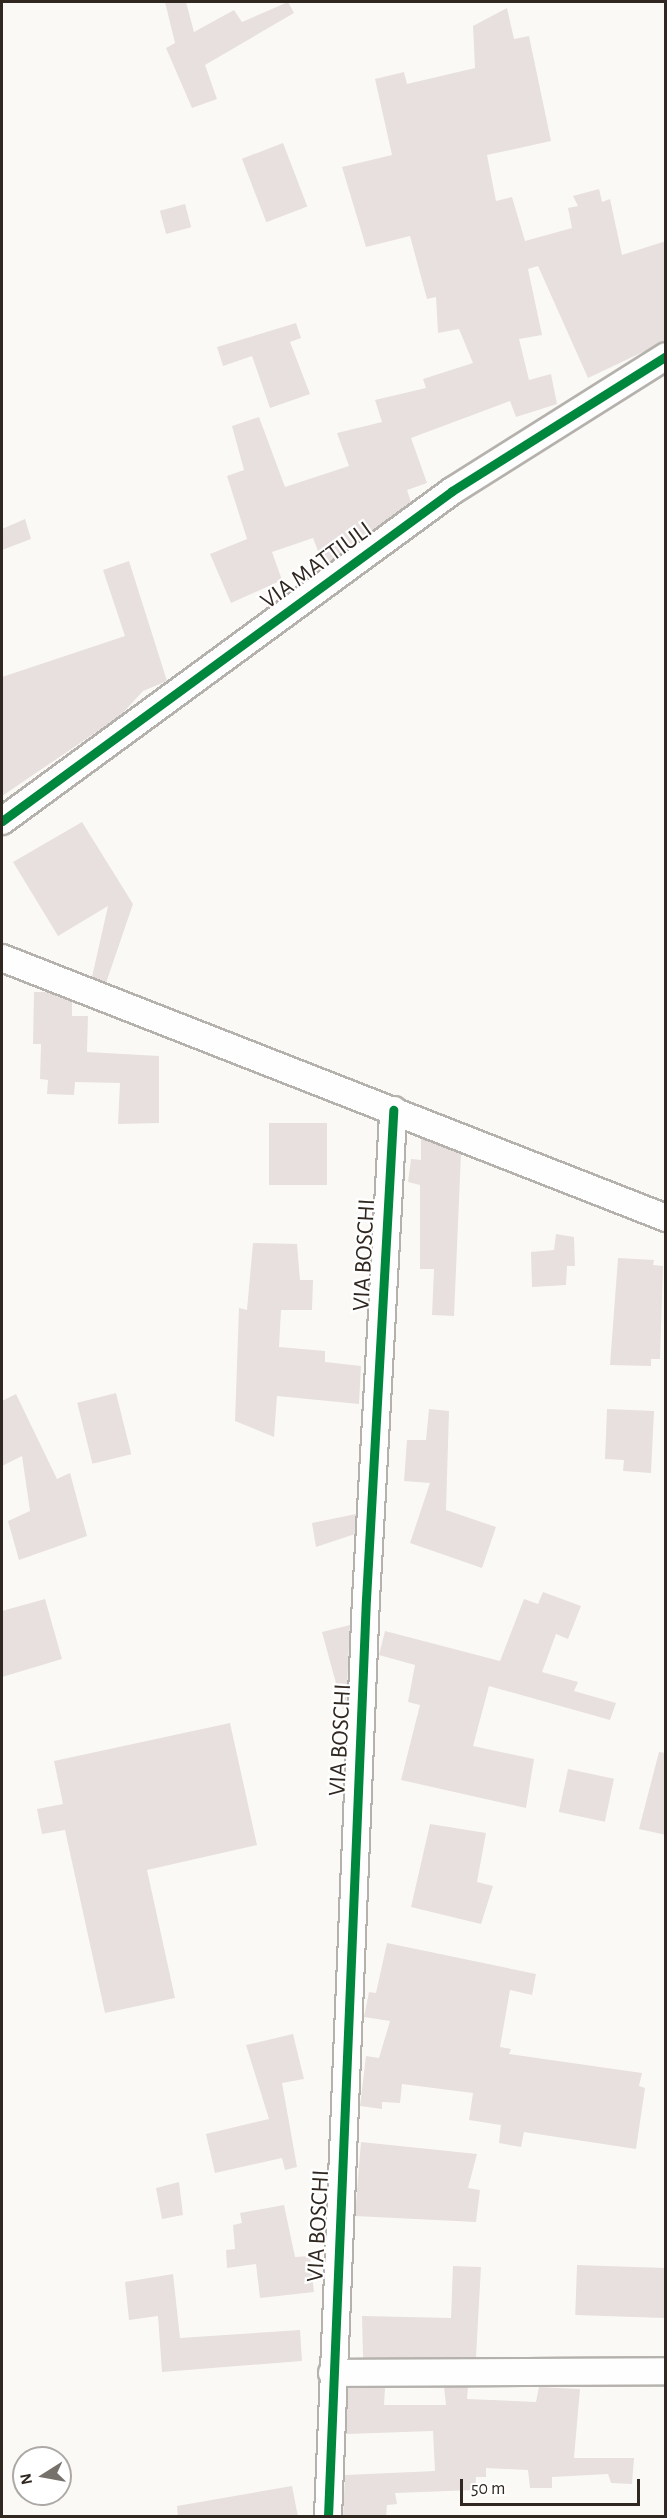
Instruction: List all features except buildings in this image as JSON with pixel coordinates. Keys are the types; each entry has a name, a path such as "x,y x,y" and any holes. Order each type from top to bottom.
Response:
{"street":[{"name":"VIA MATTIULI","path":"2,821 452,492 666,356"},
{"path":"2,957 666,1218"},
{"name":"VIA BOSCHI","path":"328,2517 332,2373 393,1110"},
{"path":"332,2373 666,2371"}],"cycle path":[{"path":"2,821 452,491 666,356"},
{"path":"328,2516 366,1599 393,1110"}]}
